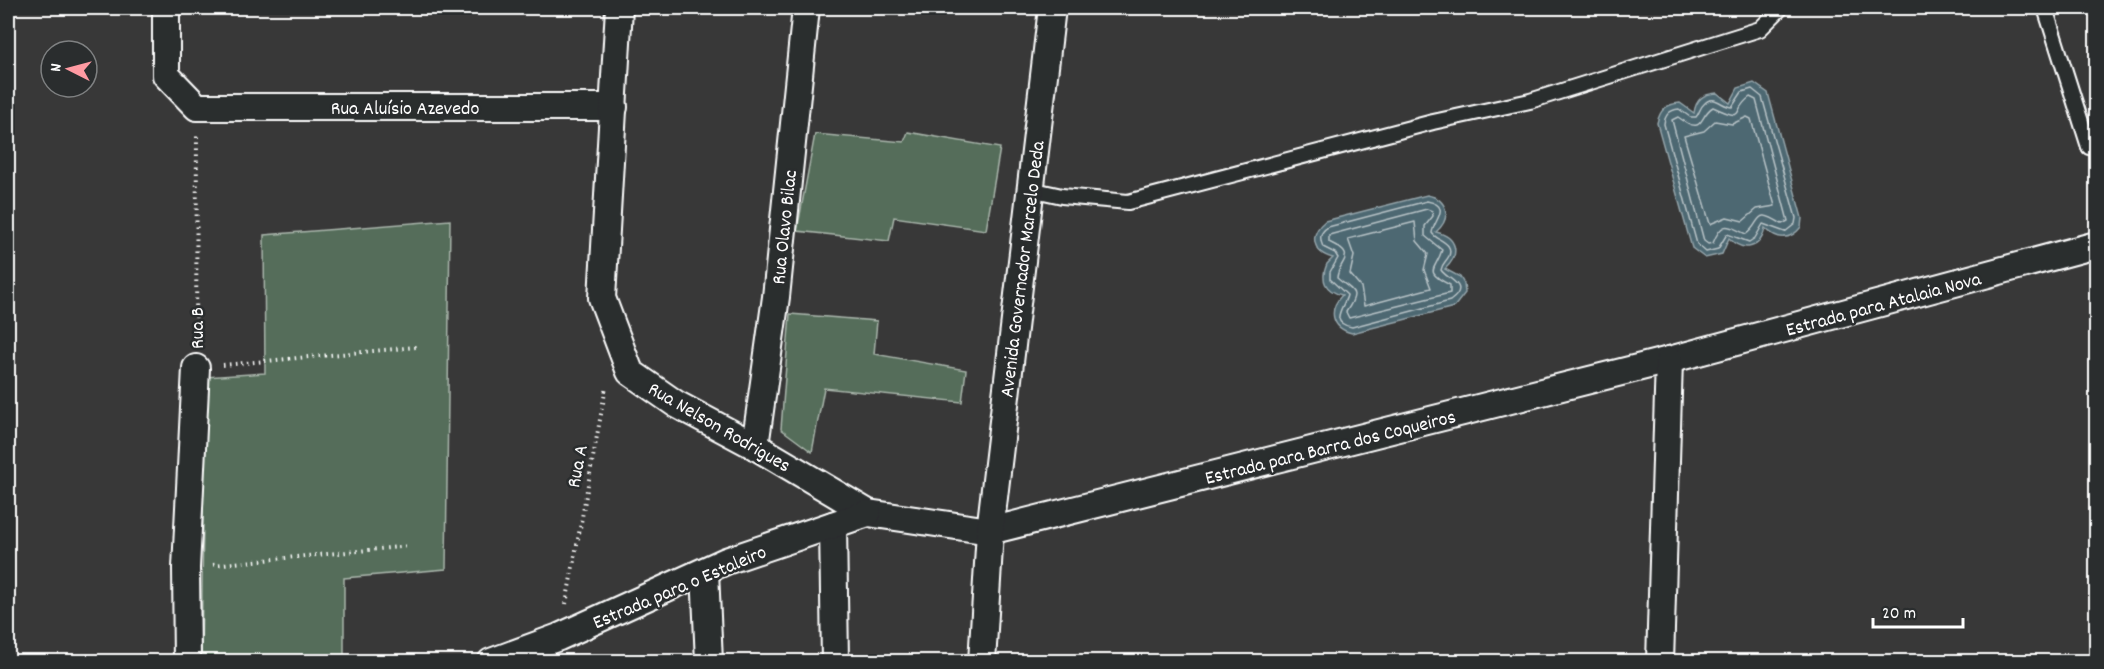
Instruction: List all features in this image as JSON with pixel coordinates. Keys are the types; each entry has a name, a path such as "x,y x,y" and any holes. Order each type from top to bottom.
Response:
{"street":[{"path":"166,8 166,75 197,107"},
{"name":"Rua Nelson Rodrigues","path":"619,8 603,298 630,372 676,404 755,446 868,513 990,531"},
{"name":"Rua Olavo Bilac","path":"755,446 776,297 806,8"},
{"name":"Avenida Governador Marcelo Deda","path":"982,662 990,531 1052,8"},
{"name":"Rua Aluísio Azevedo","path":"197,107 614,107"},
{"name":"Estrada para Atalaia Nova","path":"1669,360 2097,245"},
{"path":"1660,662 1669,360"},
{"name":"Estrada para Barra dos Coqueiros","path":"990,531 1669,360"},
{"name":"Rua B","path":"187,662 186,568 196,368"},
{"name":"Estrada para o Estaleiro","path":"491,662 559,637 705,571 868,513"},
{"path":"833,525 835,662"},
{"path":"705,571 710,662"}],"lane":[{"path":"1030,189 1062,196 1128,202 1433,122 1530,101 1760,29 1781,8"},
{"path":"2045,8 2089,147"}],"path":[{"name":"Rua B","path":"196,368 197,107"},
{"path":"196,368 416,347"},
{"name":"Rua A","path":"559,637 608,378"},
{"path":"186,568 410,546"}],"green space":[{"path":"908,132 1000,148 986,230 894,217 889,241 797,231 815,134 904,142"},
{"path":"450,220 446,569 344,578 344,661 201,662 205,377 265,373 264,235"},
{"path":"790,314 877,321 874,354 966,370 962,402 824,388 812,452 781,429"}],"water":[{"path":"1754,83 1768,93 1802,218 1801,227 1788,237 1779,237 1765,228 1760,241 1745,247 1734,243 1729,238 1722,254 1705,258 1692,248 1657,123 1667,106 1680,103 1694,113 1696,104 1704,96 1717,93 1730,103 1738,88"},
{"path":"1427,195 1440,200 1445,210 1444,221 1436,232 1443,234 1452,242 1455,252 1445,269 1460,277 1465,293 1454,307 1352,333 1345,331 1336,323 1333,312 1342,295 1328,288 1324,280 1327,264 1333,258 1326,256 1317,248 1316,232 1325,221"}]}
